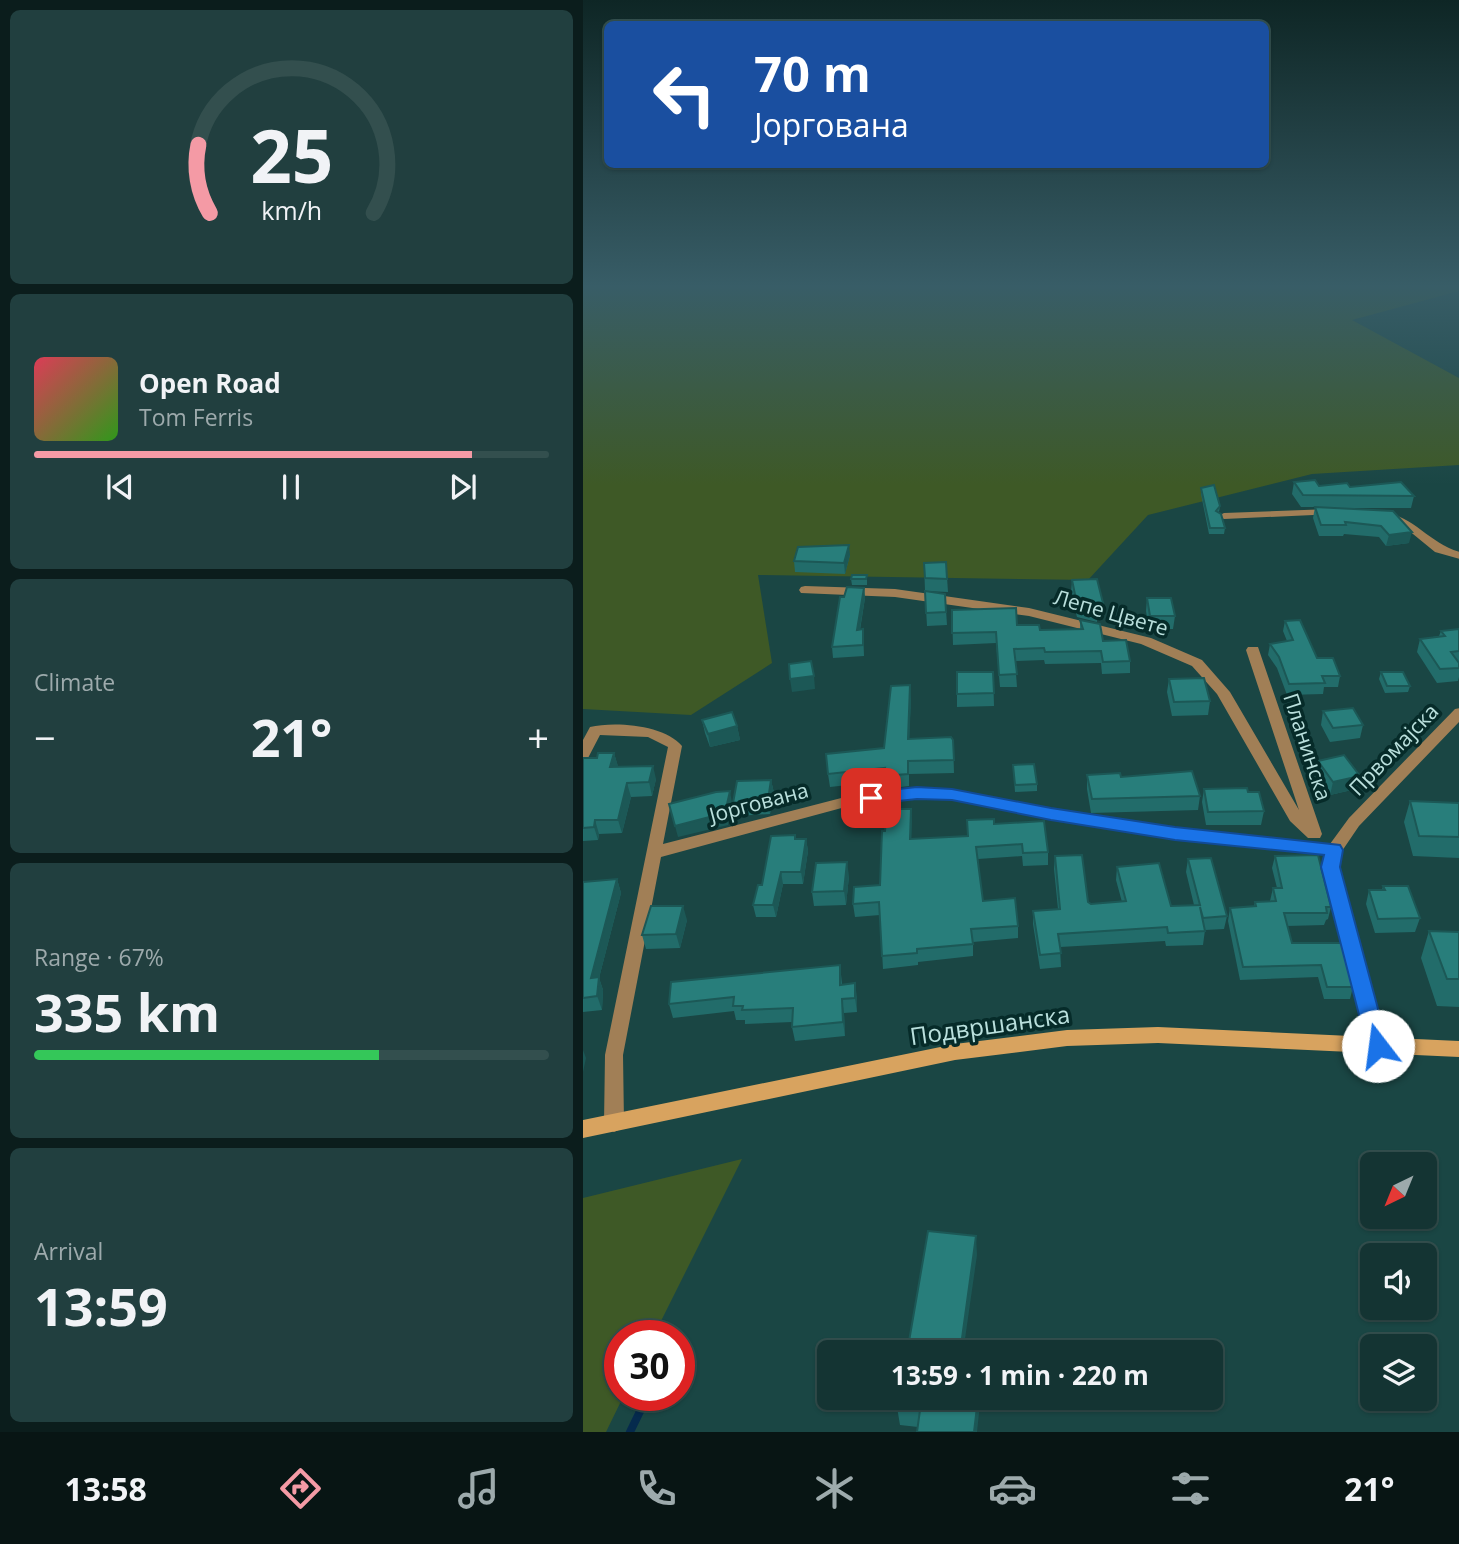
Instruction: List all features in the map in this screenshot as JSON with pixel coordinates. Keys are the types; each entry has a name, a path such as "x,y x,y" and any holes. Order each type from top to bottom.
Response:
{"street":[{"path":"1224,516 1337,512"},
{"path":"1365,514 1393,516 1411,526 1438,549 1459,556"},
{"name":"Лепе Цвете","path":"805,590 895,593 1029,612 1146,641 1197,663 1223,692 1295,817 1314,834"},
{"name":"Планинска","path":"1253,650 1314,834 1334,850"},
{"name":"Првомајска","path":"1334,850 1354,822 1459,712"},
{"path":"583,755 595,730 651,733 667,737 676,746 652,853 614,1055 614,1123"},
{"name":"Јоргована","path":"652,853 849,801 917,793 952,794 1051,814 1175,834 1334,850"},
{"path":"1334,850 1330,867 1378,1046"},
{"name":"Подвршанска","path":"583,1129 956,1052 1067,1038 1158,1035 1459,1049"}],"green space":[{"path":"583,352 1411,352 1459,378 1459,465 1312,474 1148,515 1088,580 758,575 772,663 691,715 583,709"},
{"path":"742,1159 662,1320 604,1320 604,1411 616,1411 606,1432 583,1432 583,1198"}],"building":[{"path":"1315,480 1319,486 1347,483 1350,487 1401,482 1414,496 1303,495 1294,482"},
{"path":"1214,485 1220,506 1216,511 1221,514 1225,528 1210,528 1201,488"},
{"path":"1315,507 1393,511 1412,532 1389,535 1381,526 1345,522 1346,525 1321,525"},
{"path":"849,545 844,563 794,561 798,547"},
{"path":"946,562 947,579 925,578 924,563"},
{"path":"852,575 867,575 866,579 851,579"},
{"path":"1097,579 1103,603 1096,603 1097,609 1077,604 1072,580"},
{"path":"847,587 864,588 857,630 863,629 863,645 832,647 840,597 844,597"},
{"path":"925,591 945,594 946,612 926,613"},
{"path":"1147,598 1171,598 1175,616 1150,616"},
{"path":"1016,608 1017,625 1039,625 1040,630 1083,629 1080,620 1100,624 1103,641 1126,640 1130,661 1103,662 1101,651 1045,652 1044,648 1014,649 1017,674 999,675 996,632 952,633 952,610"},
{"path":"1300,620 1317,658 1333,658 1340,676 1322,676 1325,683 1289,684 1279,657 1270,644 1293,640 1285,621"},
{"path":"1459,629 1459,651 1451,652 1459,663 1459,668 1440,669 1420,639 1445,636 1441,631"},
{"path":"811,661 814,676 790,679 789,664"},
{"path":"957,672 993,672 994,693 957,694"},
{"path":"1381,672 1403,672 1410,686 1387,686"},
{"path":"1204,678 1210,701 1174,702 1169,679"},
{"path":"910,685 908,739 951,737 954,760 908,761 908,774 884,776 885,768 828,774 826,754 884,748 891,686"},
{"path":"1353,708 1363,725 1333,728 1323,711"},
{"path":"732,712 737,726 708,734 702,720"},
{"path":"598,753 614,753 610,767 653,766 649,782 627,783 618,820 595,820 594,827 583,828 583,758 597,758"},
{"path":"1344,755 1360,776 1333,782 1318,761"},
{"path":"1034,764 1037,784 1015,785 1013,765"},
{"path":"1192,771 1200,796 1092,799 1087,775 1120,773 1121,777"},
{"path":"771,780 768,800 733,803 737,781"},
{"path":"1247,788 1248,792 1259,792 1264,811 1208,812 1204,789"},
{"path":"730,791 725,813 675,826 669,804"},
{"path":"1410,801 1459,803 1459,837 1419,836"},
{"path":"887,809 911,809 910,839 968,836 967,820 994,819 994,824 1044,821 1048,852 1023,853 1022,844 976,847 983,901 1015,898 1018,926 971,929 973,944 917,949 917,953 882,956 879,902 853,904 854,887 880,885 882,831 885,831"},
{"path":"795,835 795,839 806,839 801,872 781,872 773,905 753,905 758,885 762,885 771,836"},
{"path":"1082,855 1088,902 1091,904 1126,901 1117,867 1159,863 1171,906 1200,905 1188,859 1211,858 1227,916 1203,918 1200,907 1205,931 1168,933 1167,927 1058,934 1061,953 1040,955 1033,911 1060,909 1055,856"},
{"path":"1318,855 1331,907 1326,907 1327,913 1284,913 1292,943 1342,943 1353,987 1327,987 1321,965 1243,967 1230,908 1256,906 1255,902 1276,901 1273,888 1282,888 1275,856"},
{"path":"847,862 844,891 812,892 816,863"},
{"path":"617,879 591,978 599,977 597,996 583,998 583,882"},
{"path":"1383,886 1408,886 1420,918 1378,919 1369,890 1385,890"},
{"path":"651,906 683,906 676,934 642,935"},
{"path":"1429,931 1459,932 1459,979 1447,979"},
{"path":"840,965 840,985 855,983 855,998 842,999 843,1022 792,1027 793,1008 742,1010 743,1006 733,1006 734,997 669,1004 671,982"},
{"path":"928,1231 976,1236 962,1340 909,1340"},
{"path":"920,1410 977,1410 974,1432 917,1432"}],"waterway":[{"path":"630,1432 640,1411"}],"route":[{"path":"871,798 917,793 952,794 1051,814 1175,834 1334,850 1330,867 1378,1046"}]}
